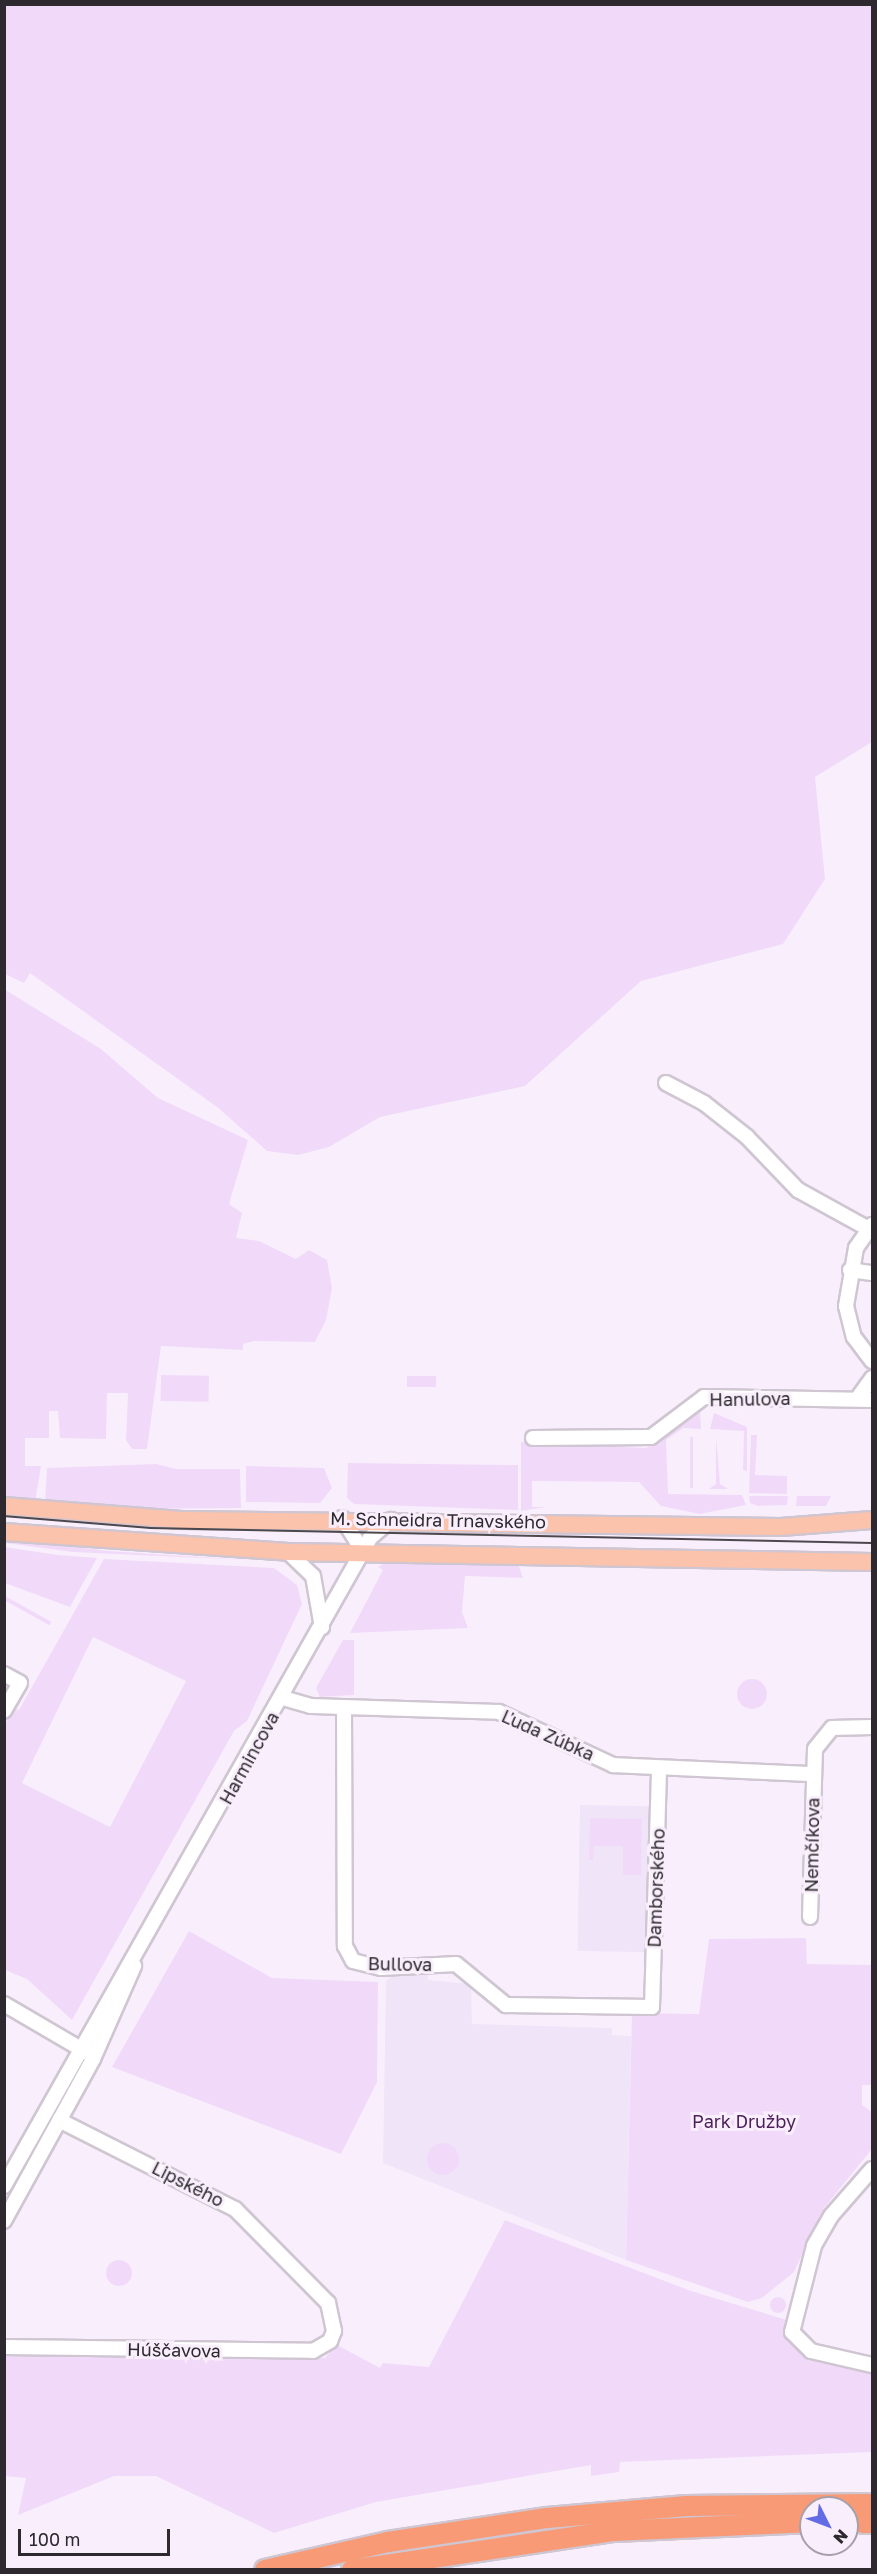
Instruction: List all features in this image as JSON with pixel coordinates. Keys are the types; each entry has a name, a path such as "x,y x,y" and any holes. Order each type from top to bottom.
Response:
{"highway":[{"path":"265,2570 388,2542 547,2518 686,2506 799,2504"},
{"path":"352,2570 485,2546 614,2531 799,2523"},
{"path":"430,2570 485,2546"}],"main road":[{"name":"M. Schneidra Trnavského","path":"4,1506 142,1519 393,1518 781,1527 873,1520"},
{"name":"M. Schneidra Trnavského","path":"4,1532 288,1552 873,1562"}],"street":[{"path":"666,1083 704,1103 747,1137 798,1190 871,1227 850,1270 847,1314 855,1337 873,1361"},
{"path":"850,1270 873,1273"},
{"path":"857,1399 873,1378"},
{"name":"Hanulova","path":"533,1438 651,1437 704,1397 873,1400"},
{"path":"342,1518 364,1553"},
{"name":"Harmincova","path":"4,2186 82,2047 135,1964 364,1553 370,1538 393,1518"},
{"path":"288,1552 313,1576 322,1627"},
{"path":"4,1674 20,1683 4,1711"},
{"name":"Ľuda Zúbka","path":"283,1698 344,1707 499,1712 613,1765 813,1774"},
{"name":"Bullova","path":"344,1707 345,1946 353,1961 381,1968 456,1964 506,2005 652,2007"},
{"name":"Nemčíkova","path":"810,1917 815,1749 832,1728 873,1727"},
{"name":"Damborského","path":"652,2007 659,1768"},
{"name":"Harmincova","path":"4,2221 93,2059 135,1964"},
{"path":"4,2004 82,2047 93,2059"},
{"name":"Lipského","path":"59,2120 235,2209 328,2303 334,2331"},
{"path":"873,2169 831,2216 814,2246 792,2332 801,2347 873,2365"},
{"name":"Húščavova","path":"4,2347 313,2351 330,2341 334,2331"}],"shaded area":[{"path":"580,1805 652,1806 649,1952 577,1951"},
{"path":"396,1972 427,1972 428,1980 471,1984 472,2024 612,2028 612,2035 631,2036 626,2260 383,2163 386,1981"}],"green space":[{"path":"5,4 872,5 872,742 815,777 825,879 783,944 641,981 525,1086 380,1117 329,1147 298,1155 267,1151 217,1107 30,973 24,983 5,974"},
{"path":"4,989 101,1049 158,1098 248,1140 229,1204 242,1213 236,1238 259,1241 296,1259 309,1250 327,1260 332,1288 326,1320 315,1342 254,1341 243,1344 243,1350 161,1346 147,1449 132,1449 126,1440 128,1393 107,1393 106,1439 60,1438 58,1411 49,1411 49,1438 25,1438 25,1466 41,1466 35,1502 5,1499"},
{"path":"161,1375 209,1376 209,1402 161,1401"},
{"path":"407,1376 436,1376 436,1387 407,1387"},
{"path":"700,1411 701,1429 683,1428 666,1440 668,1494 742,1495 746,1505 700,1514 661,1506 639,1482 532,1481 532,1507 546,1507 521,1511 521,1442 646,1448"},
{"path":"714,1413 747,1427 747,1471 743,1470 744,1431 710,1429"},
{"path":"751,1435 757,1435 755,1475 787,1476 787,1494 749,1493"},
{"path":"716,1436 720,1484 728,1489 709,1489 716,1484"},
{"path":"690,1437 693,1437 693,1488 690,1488"},
{"path":"348,1463 518,1465 518,1510 354,1504 347,1498"},
{"path":"156,1464 176,1469 240,1469 241,1508 111,1509 45,1503 47,1468"},
{"path":"246,1466 324,1468 332,1488 320,1503 246,1502"},
{"path":"749,1496 788,1496 787,1505 758,1506 750,1503"},
{"path":"797,1496 831,1496 826,1506 796,1506"},
{"path":"4,1538 108,1551 247,1560 73,1552 5,1543"},
{"path":"4,1547 97,1558 70,1607 5,1583"},
{"path":"104,1559 274,1568 297,1585 302,1604 247,1721 234,1731 72,2020 27,1979 5,1970 5,1724 13,1708 19,1710","holes":["93,1637 186,1681 110,1827 22,1783"]},
{"path":"389,1561 518,1563 523,1578 465,1576 462,1612 468,1628 350,1633 383,1570 378,1567"},
{"path":"5,1596 51,1622 49,1625 4,1600"},
{"path":"343,1640 354,1640 354,1695 320,1697 316,1688"},
{"path":"752,1679 762,1684 767,1694 762,1704 752,1709 742,1704 737,1694 742,1684"},
{"path":"590,1818 642,1819 641,1875 623,1875 623,1846 594,1846 593,1860 589,1860"},
{"path":"189,1931 272,1978 378,1982 377,2082 341,2154 112,2067"},
{"name":"Park Družby","path":"806,1938 807,1964 872,1965 872,2085 862,2085 862,2105 872,2112 872,2149 824,2208 794,2272 762,2298 748,2302 626,2260 632,2013 699,2014 709,1939"},
{"path":"443,2143 454,2148 459,2159 454,2170 443,2175 432,2170 427,2159 432,2148"},
{"path":"505,2220 691,2291 790,2321 789,2341 800,2353 872,2371 872,2452 620,2462 619,2472 591,2476 591,2465 376,2502 274,2533 156,2476 114,2476 18,2515 26,2478 5,2476 5,2352 325,2358 337,2345 380,2368 383,2363 429,2367"},
{"path":"119,2260 128,2264 132,2273 128,2282 119,2286 110,2282 106,2273 110,2264"},
{"path":"778,2297 784,2299 786,2305 784,2311 778,2313 772,2311 770,2305 772,2299"}],"tram line":[{"path":"4,1516 150,1528 872,1543"}]}
